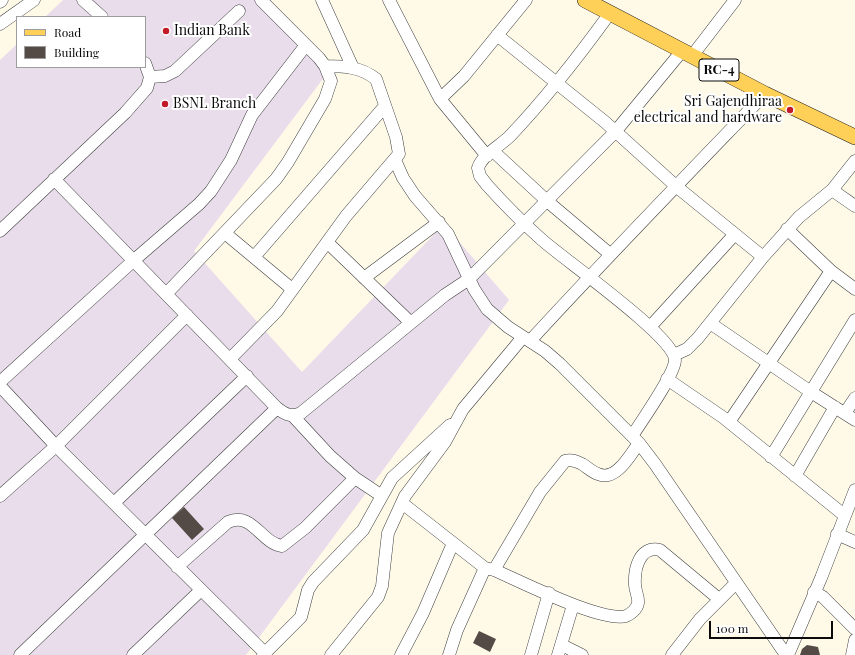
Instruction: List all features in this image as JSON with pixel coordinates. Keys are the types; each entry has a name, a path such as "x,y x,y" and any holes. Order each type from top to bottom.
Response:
{"main road":[{"name":"RC-4","path":"585,0 765,94 855,137"}],"street":[{"path":"0,24 34,0"},
{"path":"83,0 101,16"},
{"path":"166,294 226,234 276,179 288,162 325,100 330,86 331,81 325,66 261,0"},
{"path":"322,0 353,68"},
{"path":"389,0 440,99 490,154 610,254"},
{"path":"440,99 464,76 526,0"},
{"path":"294,416 301,413 411,323 469,279 615,132 735,0"},
{"path":"150,77 164,76 175,71 239,11"},
{"path":"449,655 457,630 490,569 540,492 565,461 570,459 579,462 599,474 608,476 618,471 675,362 674,355 650,327 541,239 494,193 478,172 479,165 509,137 557,83 610,13"},
{"path":"497,35 557,83 678,187 763,256"},
{"path":"0,382 133,260 199,204 211,191 231,160 252,114 306,45"},
{"path":"0,231 132,106 147,88 150,77 146,66"},
{"path":"230,359 264,326 346,216 399,154 399,148 376,79 370,74 353,68 325,66"},
{"path":"0,386 56,446 115,502 177,567 264,654 301,617 308,590 313,582 363,530 392,478 456,420 526,339 678,187 765,94"},
{"path":"254,257 385,106"},
{"path":"395,160 403,178 415,196 448,234 469,279 487,309 526,339 545,350 635,440 655,464 787,655"},
{"path":"674,355 692,344 763,256 787,229 832,190 855,161"},
{"path":"54,179 277,408 286,414 294,416 330,456 355,478 382,496"},
{"path":"832,190 855,206"},
{"path":"364,278 439,222"},
{"path":"787,229 830,271 855,289"},
{"path":"226,234 292,289"},
{"path":"650,327 735,234"},
{"path":"327,242 411,323"},
{"path":"729,422 830,271"},
{"path":"0,496 56,446 187,315"},
{"path":"771,457 855,320"},
{"path":"710,323 811,392 845,413"},
{"path":"115,502 247,376"},
{"path":"667,379 729,422 844,515"},
{"path":"795,476 845,413 855,398"},
{"path":"20,655 277,408"},
{"path":"331,655 378,597 382,586 388,534 410,489 445,442 456,420"},
{"path":"177,567 228,522 235,519 246,520 271,542 282,546 305,528 355,478"},
{"path":"787,655 855,490"},
{"path":"402,503 453,544 490,569 598,614 618,617 627,616 635,609 638,602 635,586 636,572 645,552 652,548 660,550 719,599"},
{"path":"837,534 855,542"},
{"path":"401,655 423,613 453,544"},
{"path":"672,655 700,619 736,583"},
{"path":"132,655 201,590"},
{"path":"814,592 823,597 855,629"},
{"path":"531,655 549,593"},
{"path":"573,604 560,650 582,655"},
{"path":"852,655 855,640"}],"shaded area":[{"path":"63,0 262,0 331,68 194,251 302,372 444,224 509,300 246,655 0,655 0,60 16,45 16,68 146,68 146,16 46,16"}],"building":[{"path":"184,507 204,529 192,540 172,518"},
{"path":"479,631 496,639 490,652 473,643"},
{"path":"807,645 818,647 820,655 800,655 802,649"}],"place":[{"name":"Indian Bank","path":"166,31"},
{"name":"BSNL Branch","path":"165,104"},
{"name":"Sri Gajendhiraa electrical and hardware","path":"790,110"}]}
